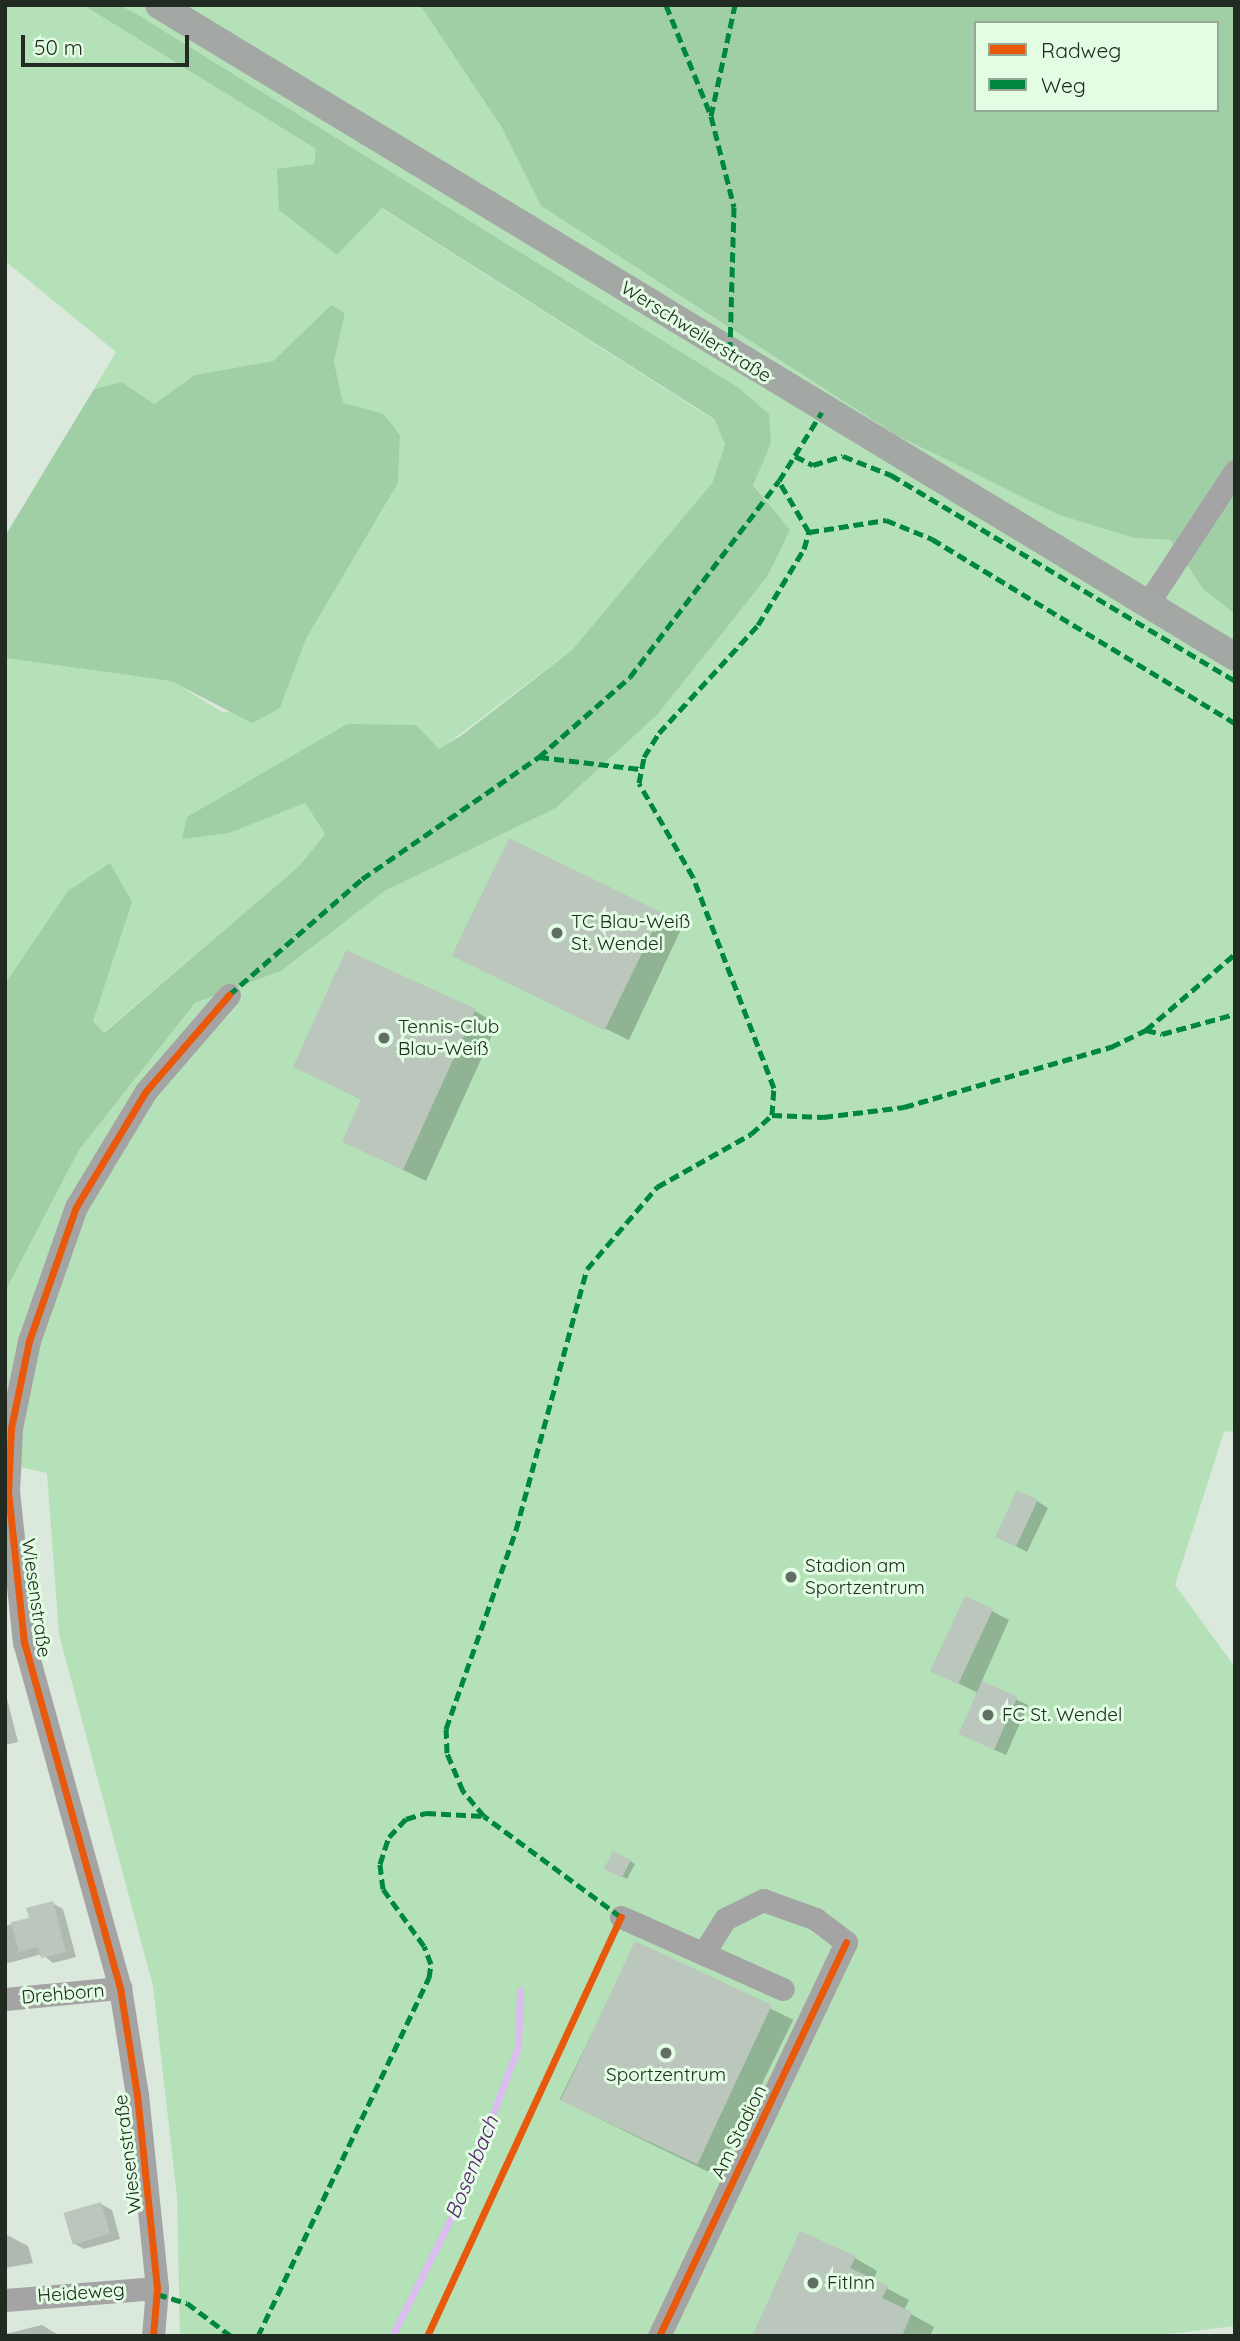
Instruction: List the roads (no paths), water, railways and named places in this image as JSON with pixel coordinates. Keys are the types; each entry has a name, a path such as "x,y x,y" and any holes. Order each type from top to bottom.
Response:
{"main road":[{"name":"Werschweilerstraße","path":"159,5 511,215 822,412 1235,657"}],"street":[{"path":"1148,603 1235,471"},
{"name":"Wiesenstraße","path":"153,2336 157,2288 120,1989 15,1644 8,1492 11,1428 48,1278 111,1141 180,1046 229,995"},
{"name":"Am Stadion","path":"660,2336 846,1942 816,1919 763,1900 725,1919 704,1953"},
{"path":"621,1917 783,1989"},
{"name":"Drehborn","path":"5,1999 120,1989"},
{"name":"Heideweg","path":"5,2300 157,2288"}],"waterway":[{"name":"Bosenbach","path":"392,2336 462,2196 518,2047 520,1990"}],"place":[{"name":"TC Blau-Weiß St. Wendel","path":"557,933"},
{"name":"Tennis-Club Blau-Weiß","path":"384,1038"},
{"name":"Stadion am Sportzentrum","path":"791,1577"},
{"name":"FC St. Wendel","path":"988,1715"},
{"name":"Sportzentrum","path":"666,2053"},
{"name":"FitInn","path":"813,2283"}]}
